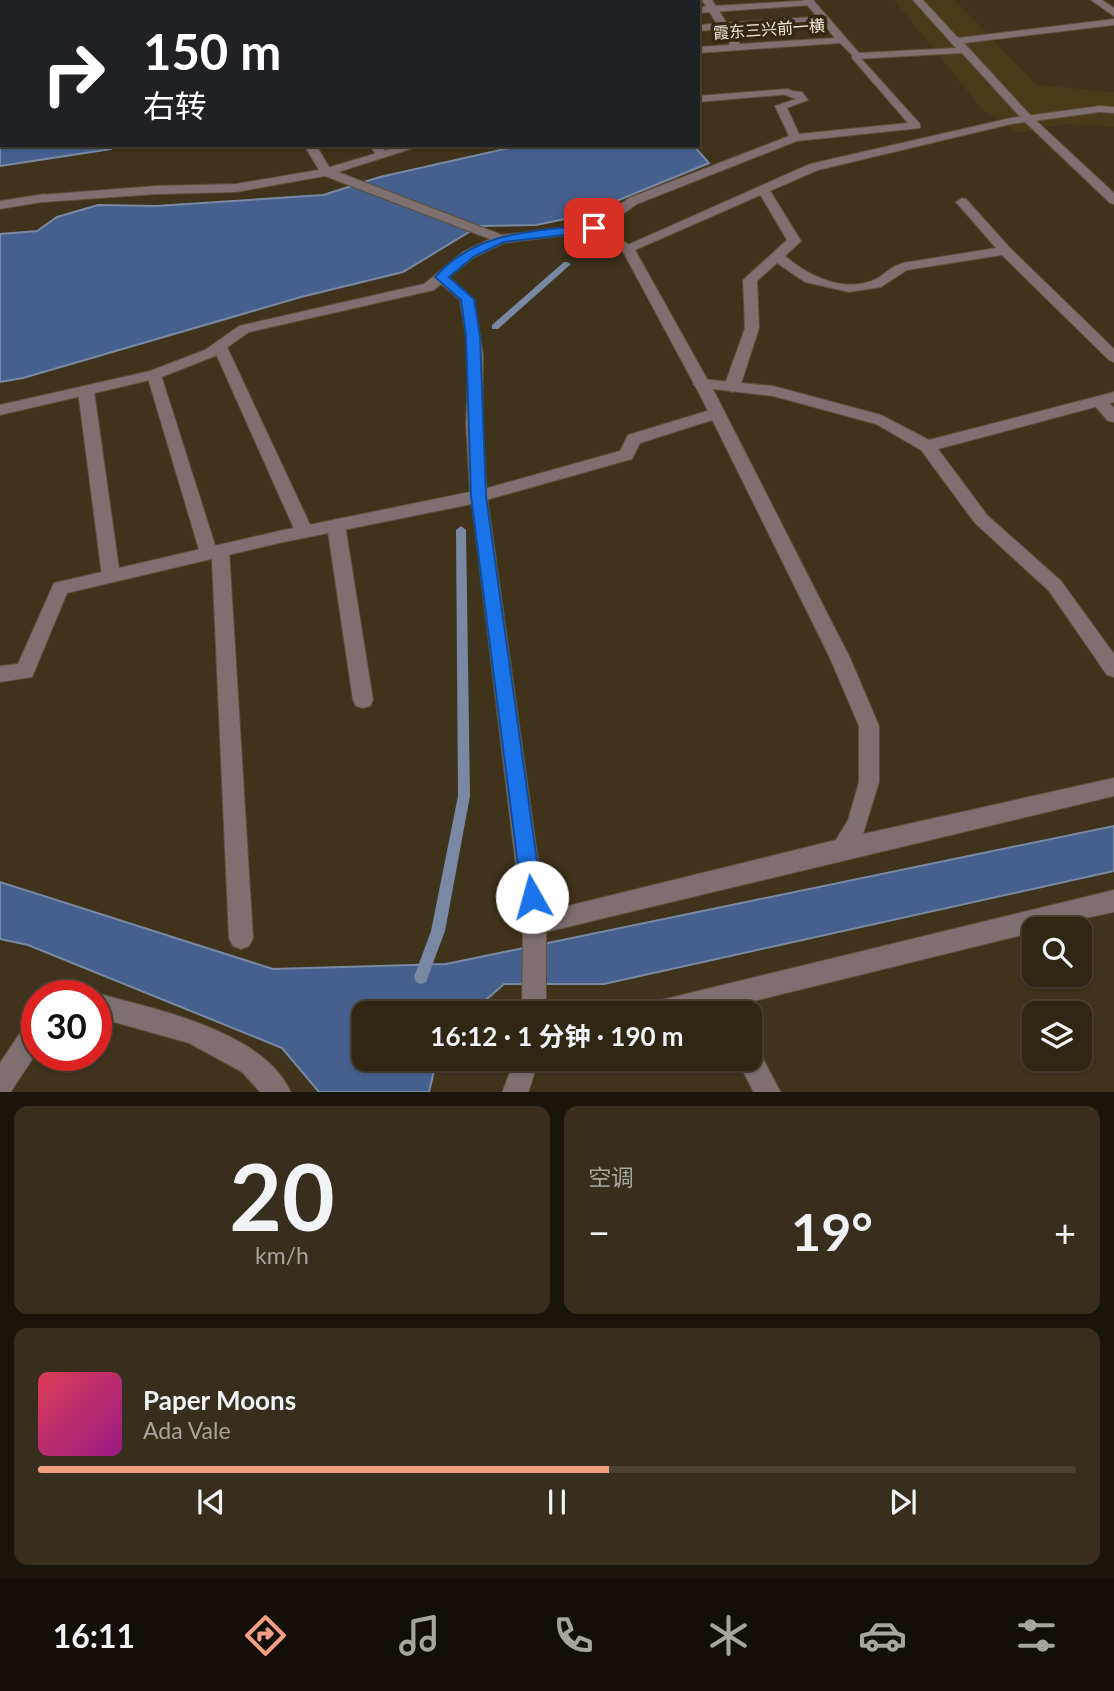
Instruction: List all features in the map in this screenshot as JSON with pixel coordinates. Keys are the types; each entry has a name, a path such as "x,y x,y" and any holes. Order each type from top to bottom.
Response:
{"street":[{"path":"918,0 1027,118 1114,200"},
{"path":"1096,0 1114,13"},
{"path":"0,410 154,376 210,354 244,329 429,287 468,255 501,239 594,228 633,201 795,138 916,125 809,1 709,4"},
{"path":"709,4 737,47"},
{"path":"700,28 825,19"},
{"path":"957,41 1114,22"},
{"name":"霞东三兴前一横","path":"700,50 842,40"},
{"path":"856,56 967,50"},
{"path":"700,99 787,92 798,94 803,100 781,106 795,138"},
{"path":"628,248 814,166 1027,118 1100,109 1114,110"},
{"path":"311,147 326,172 501,239"},
{"path":"0,205 44,198 156,190 236,188 326,172 378,150 401,147"},
{"path":"732,387 752,328 750,280 794,241 763,189"},
{"path":"962,202 1005,251 1114,357"},
{"path":"594,228 628,248 717,413 840,658 869,726 869,782 858,823 843,849"},
{"path":"777,256 790,268 822,285 850,289 880,284 900,267 1005,251"},
{"path":"441,277 467,299 476,355 474,423 479,496 536,924 534,1001"},
{"path":"220,347 304,531"},
{"path":"154,376 215,551 241,938"},
{"path":"701,384 773,391 881,420 927,446 981,520 1055,586 1114,669"},
{"path":"86,391 111,576"},
{"path":"927,446 1106,399 1114,417"},
{"path":"0,674 25,671 60,588 304,531 479,496 626,455 634,439 717,413"},
{"path":"336,525 363,700"},
{"path":"536,924 843,849 1114,787"},
{"path":"739,1001 1114,901"},
{"path":"112,1009 193,1032 251,1063 277,1092"},
{"path":"0,1085 21,1054"},
{"path":"515,1092 523,1071"},
{"path":"756,1071 767,1092"}],"shaded area":[{"path":"894,0 955,0 1036,85 1114,92 1114,127 1065,124 1018,133 982,109"}],"water":[{"path":"0,147 112,147 111,149 0,166"},
{"path":"513,147 695,147 709,163 580,216 536,225 479,226 403,272 301,297 23,378 0,382 0,234 37,231 57,217 98,205 156,206 323,195 380,177"},
{"path":"1114,826 1114,871 604,984 504,984 485,1001 352,1001 352,1071 434,1071 429,1092 319,1092 282,1048 28,945 0,939 0,882 273,969 446,964"}],"waterway":[{"path":"495,327 567,264"},
{"path":"421,977 438,931 464,796 461,530"}],"route":[{"path":"532,897 479,496 474,423 476,355 467,299 441,277 468,255 501,239 594,228"}]}
